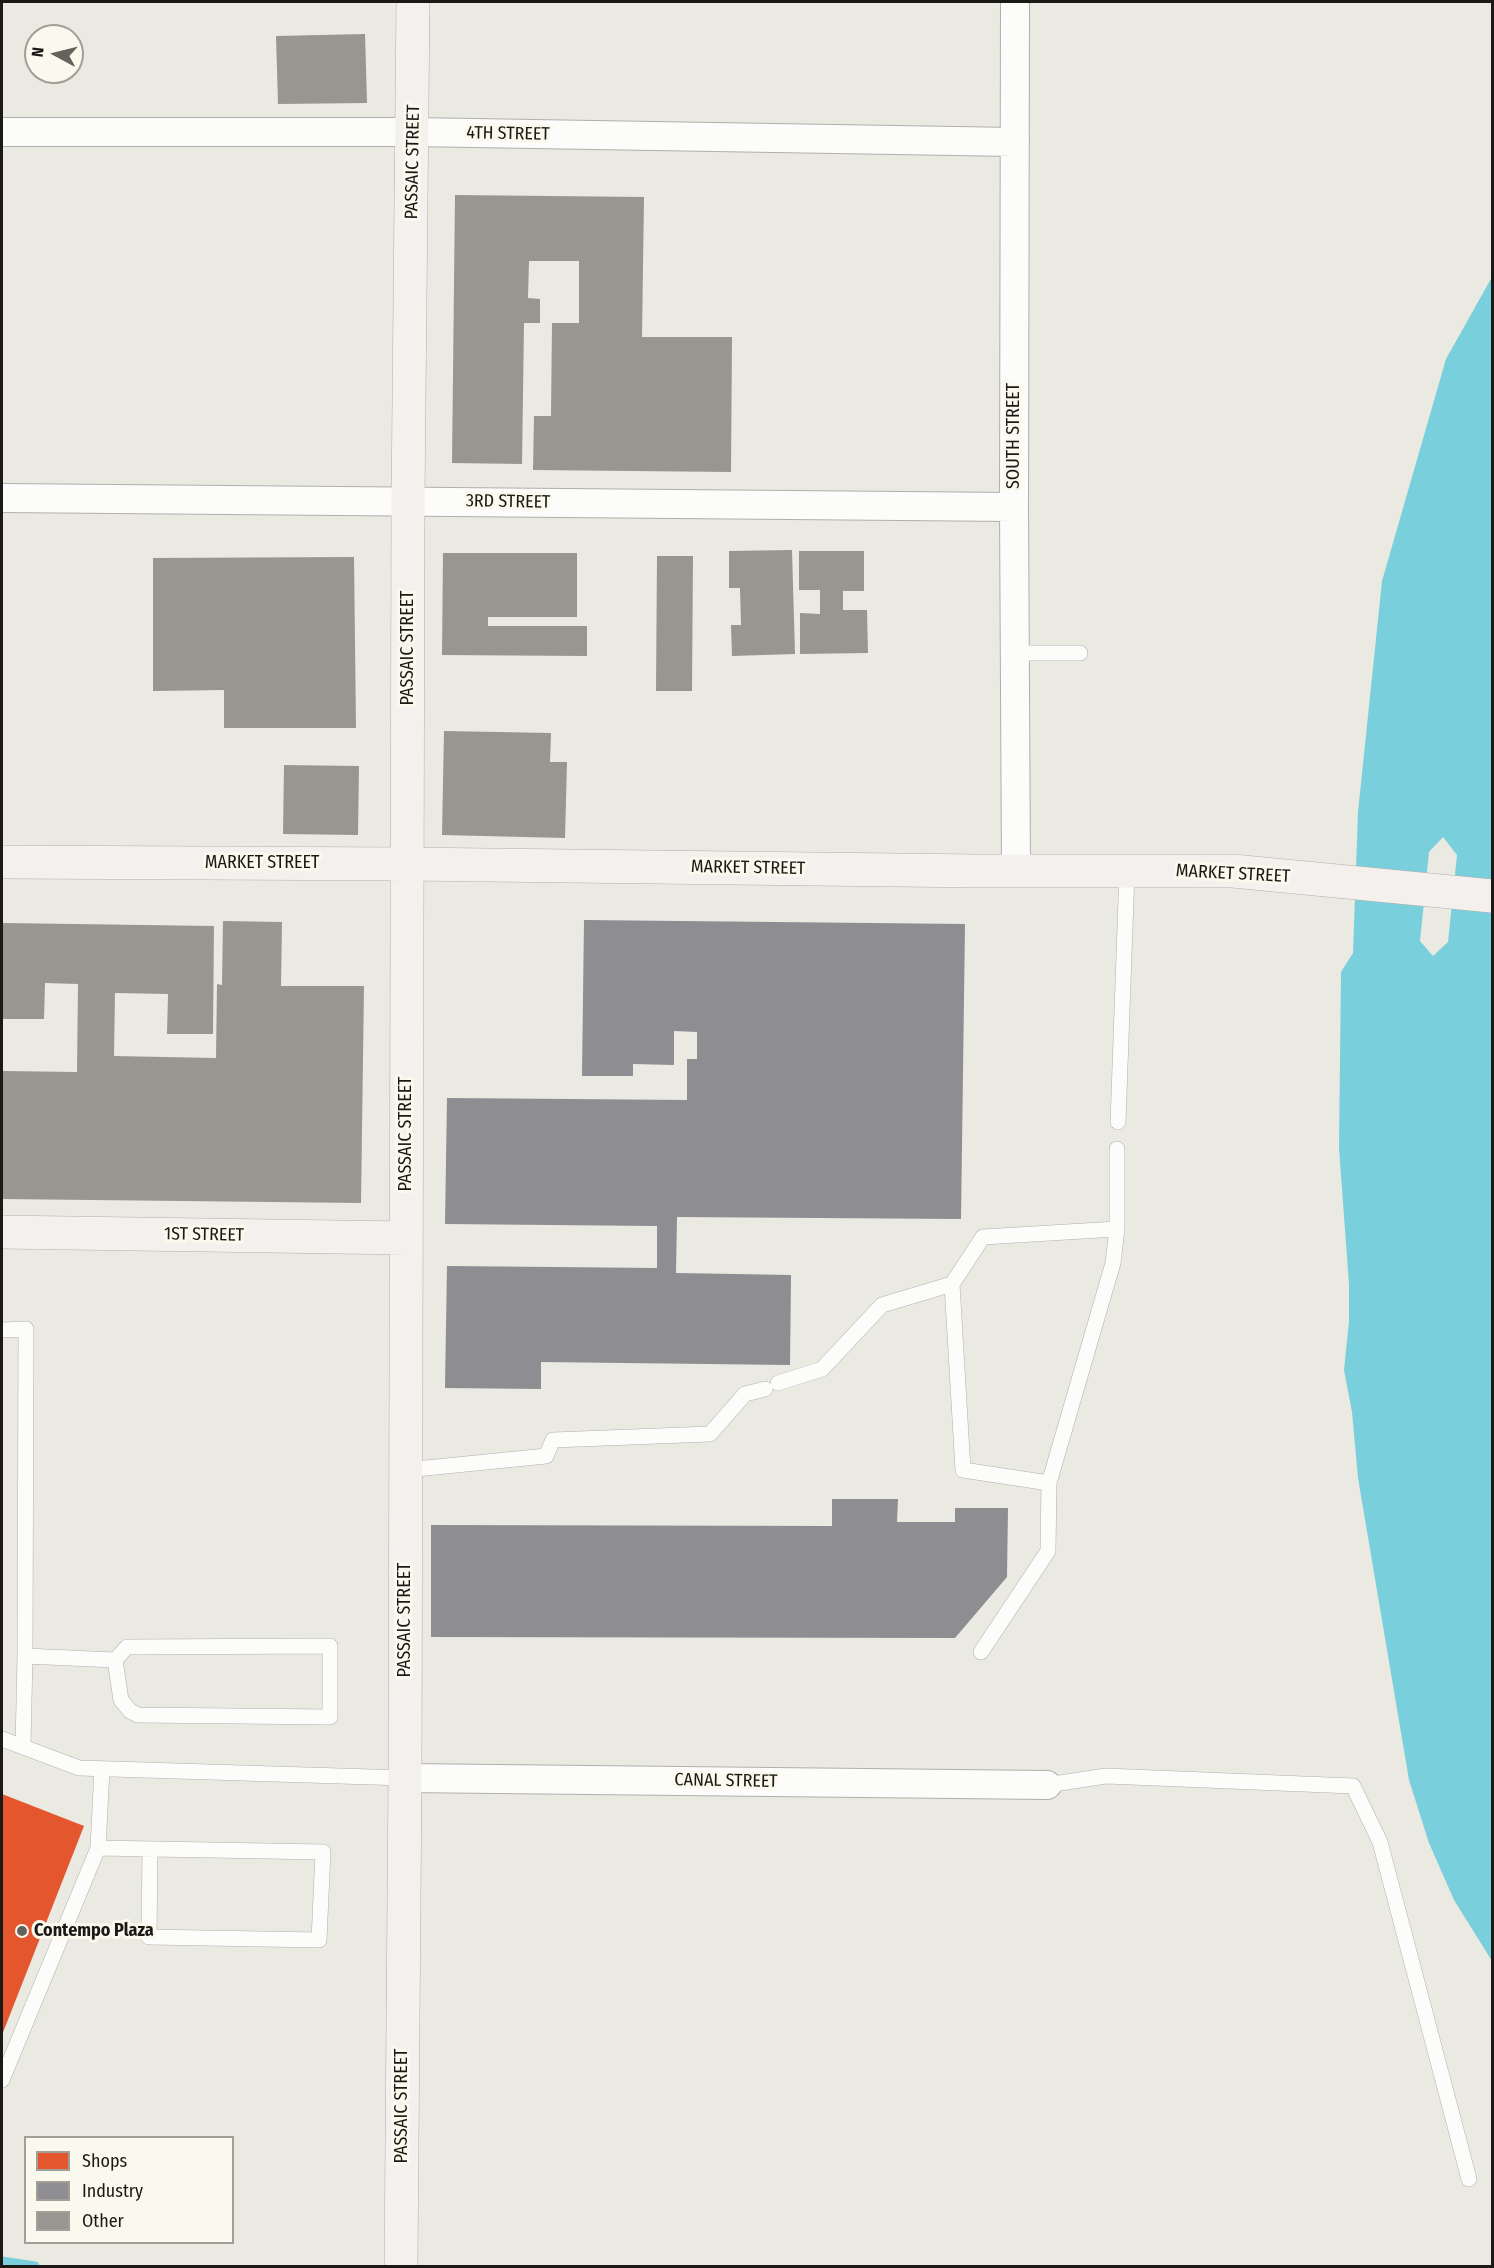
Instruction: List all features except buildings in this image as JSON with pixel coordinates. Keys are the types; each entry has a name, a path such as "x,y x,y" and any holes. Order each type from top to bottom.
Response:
{"street":[{"name":"PASSAIC STREET","path":"401,2266 405,1778 406,864 413,2"},
{"name":"SOUTH STREET","path":"1016,2 1014,507 1016,872"},
{"name":"4TH STREET","path":"2,132 413,132 1015,142"},
{"name":"3RD STREET","path":"2,498 1014,507"},
{"name":"MARKET STREET","path":"2,862 1233,872 1492,896"},
{"name":"1ST STREET","path":"2,1232 406,1238"},
{"name":"CANAL STREET","path":"405,1778 1047,1785"}],"lane":[{"path":"1015,653 1080,653"},
{"path":"1118,1122 1127,871"},
{"path":"981,1652 1048,1551 1049,1483 1113,1263 1117,1229 1117,1149"},
{"path":"1049,1483 963,1470 952,1284 983,1237 1117,1229"},
{"path":"405,1470 546,1456 553,1440 710,1434 745,1394 822,1369 882,1305 952,1284"},
{"path":"2,1330 26,1329 23,1747"},
{"path":"25,1656 115,1660 127,1647 330,1646 330,1717 138,1715 121,1700 115,1660"},
{"path":"2,1739 80,1768 405,1778"},
{"path":"2,2080 98,1848 102,1769"},
{"path":"1047,1785 1106,1776 1353,1786 1380,1842 1469,2179"},
{"path":"98,1848 323,1851 319,1940 149,1937 150,1849"}],"water":[{"path":"1492,277 1492,1961 1454,1900 1429,1843 1409,1780 1358,1478 1352,1412 1344,1370 1349,1321 1349,1284 1339,1148 1341,972 1353,953 1358,812 1382,581 1446,359","holes":["1443,837 1457,855 1448,942 1433,956 1420,941 1429,852"]}],"waterway":[{"path":"2,2261 35,2266"}],"place":[{"name":"Contempo Plaza","path":"22,1931"}]}
